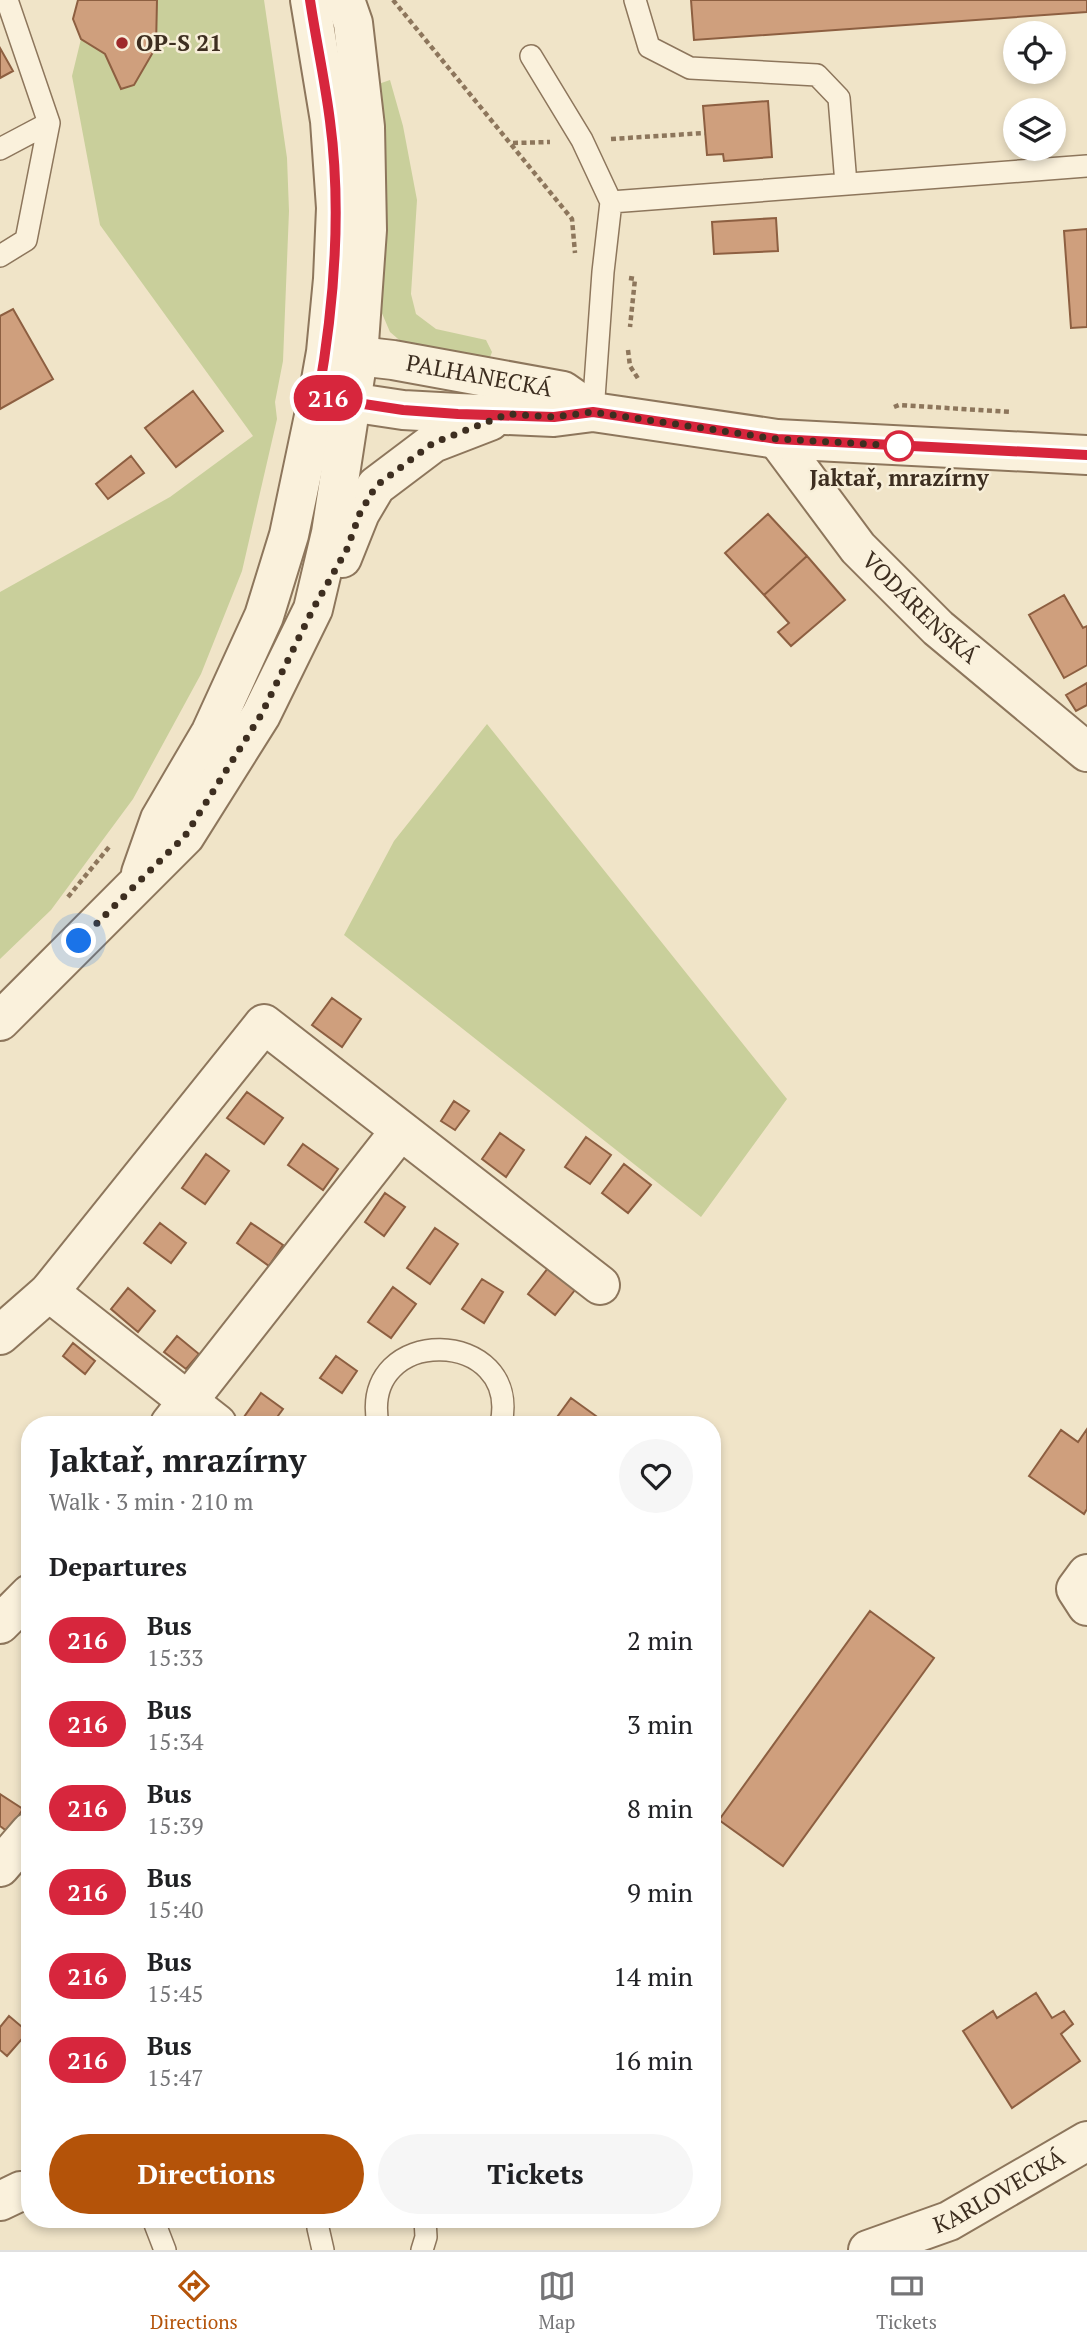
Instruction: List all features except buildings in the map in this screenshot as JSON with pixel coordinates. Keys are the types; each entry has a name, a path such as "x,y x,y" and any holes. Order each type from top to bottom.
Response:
{"street":[{"path":"310,0 330,121 336,208 333,279 342,354"},
{"path":"138,882 160,819 211,732 264,616 334,399 367,230 365,127 353,23 345,0"},
{"name":"PALHANECKÁ","path":"342,354 393,360 563,391 593,412"},
{"path":"313,609 331,533 334,399"},
{"name":"PALHANECKÁ","path":"334,399 403,410 554,417 593,412 777,439 1087,455"},
{"path":"0,1021 185,836 261,715 313,609 347,549 360,513 376,486 433,443 508,414"},
{"name":"VODÁRENSKÁ","path":"777,439 858,548 937,628 1087,752"},
{"path":"0,1335 49,1292 264,1024 600,1285"},
{"path":"193,1416 400,1131"},
{"path":"49,1292 191,1416"},
{"path":"1087,1574 1076,1589 1087,1606"},
{"path":"0,1624 21,1603"},
{"path":"0,1867 21,1842"},
{"name":"KARLOVECKÁ","path":"867,2250 949,2221 1087,2141"}],"lane":[{"path":"0,256 26,240 49,123 7,0"},
{"path":"635,0 649,47 690,68 817,75 839,98 846,184"},
{"path":"531,56 582,140 611,202 593,412"},
{"path":"0,149 49,123"},
{"path":"611,202 1087,166"},
{"path":"377,1416 378,1392 388,1374 403,1359 422,1350 444,1348 464,1353 482,1364 495,1380 502,1400 501,1416"},
{"path":"156,2228 165,2250"},
{"path":"318,2228 323,2250"},
{"path":"422,2250 426,2228"}],"path":[{"path":"393,0 572,219 576,266 635,279 628,350 630,366 642,384"},
{"path":"887,409 899,405 1017,413"},
{"path":"61,905 110,845"}],"green space":[{"path":"157,0 264,0 287,158 289,211 283,361 275,402 277,419 242,571 201,674 133,799 51,910 0,959 0,592 170,497 253,436 100,225 72,76 81,39 105,54 121,89 156,47"},
{"path":"390,80 403,126 417,200 411,294 416,314 436,329 486,340 492,352 487,365 404,344 390,332 378,304 367,88"},
{"path":"487,724 787,1099 701,1217 344,935 394,841"}],"bus line":[{"name":"216","path":"310,0 330,121 336,208 333,279 326,352 318,397 403,410 458,414 554,417 593,412 777,439 1087,455"}],"place":[{"name":"OP-S 21","path":"122,43"},
{"name":"Jaktař, mrazírny","path":"899,446"}],"route":[{"path":"79,941 185,836 261,715 313,609 347,549 360,513 376,486 433,443 508,414 554,417 593,412 777,439 905,446 899,446"}]}
